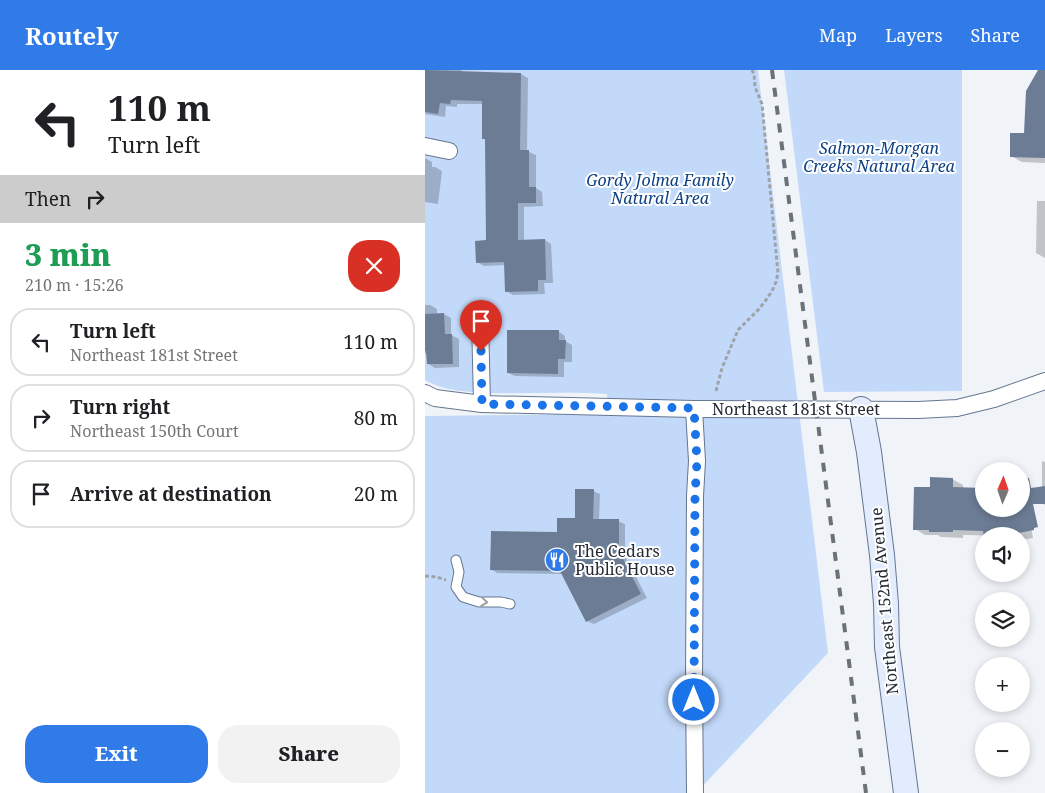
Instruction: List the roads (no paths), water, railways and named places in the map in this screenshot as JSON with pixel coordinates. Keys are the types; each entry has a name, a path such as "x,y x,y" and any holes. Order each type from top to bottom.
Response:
{"street":[{"path":"425,146 449,151"},
{"path":"480,318 482,404"},
{"name":"Northeast 181st Street","path":"425,393 435,398 482,404 918,410 957,408 994,399 1045,381"},
{"path":"694,408 697,461 695,496 695,793"},
{"name":"Northeast 152nd Avenue","path":"861,409 869,452 882,555 887,647 906,793"}],"lane":[{"path":"456,560 459,572 456,587 463,597 479,602 510,604"}],"railway":[{"path":"772,70 866,793"}],"place":[{"name":"The Cedars Public House","path":"557,560"}],"park label":[{"name":"Salmon-Morgan Creeks Natural Area","path":"879,157"},
{"name":"Gordy Jolma Family Natural Area","path":"660,189"}]}
